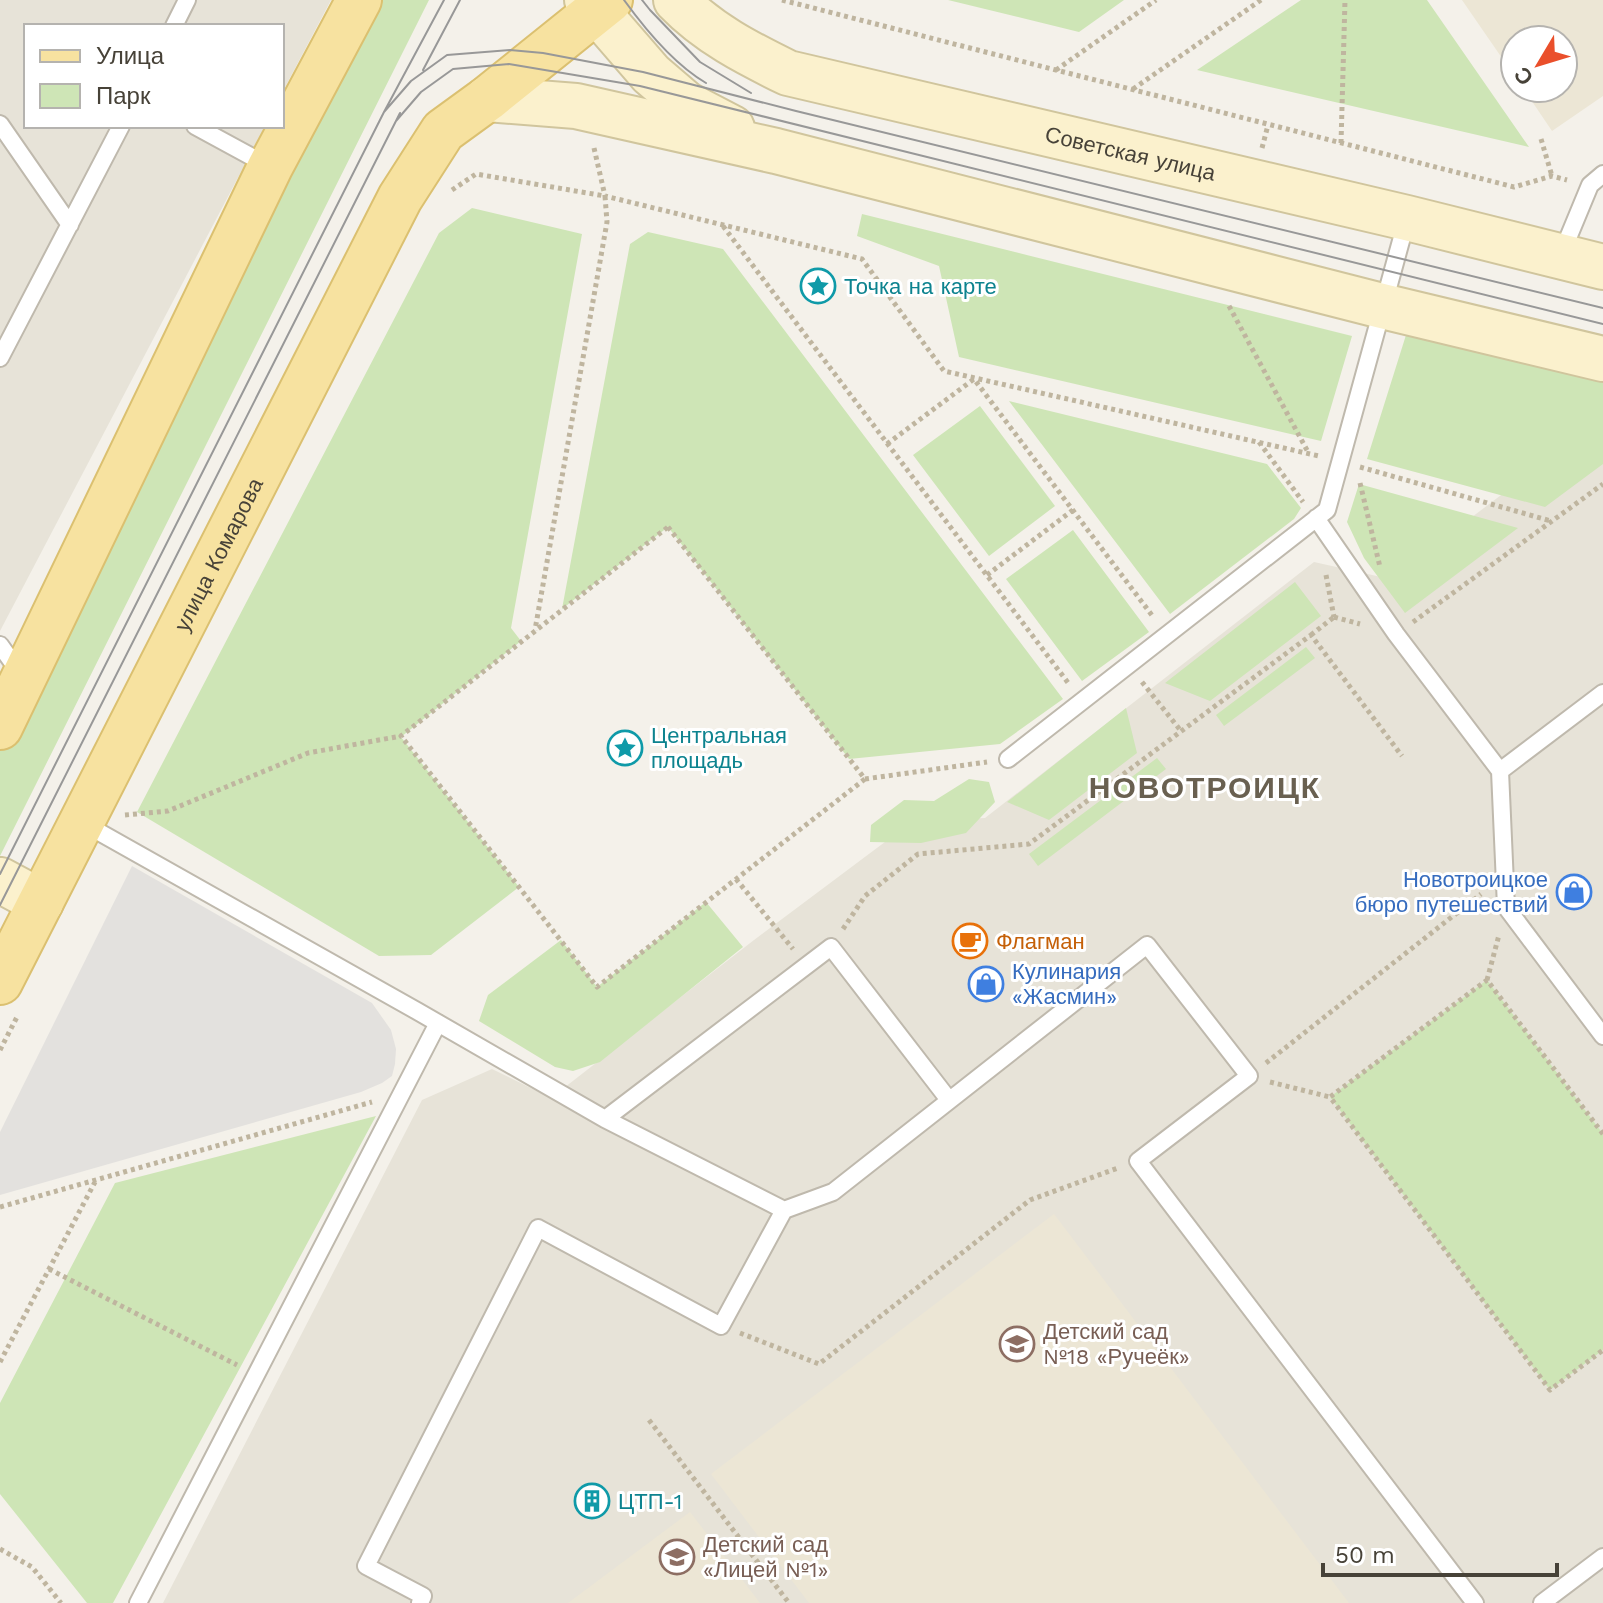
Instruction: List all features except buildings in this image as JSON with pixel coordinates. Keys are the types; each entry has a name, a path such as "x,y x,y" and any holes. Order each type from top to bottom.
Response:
{"main road":[{"path":"0,727 12,661 359,0"},
{"name":"Советская улица","path":"676,0 738,49 788,73 1603,267"},
{"path":"487,99 597,4 651,74 686,104 776,151"},
{"path":"487,99 576,106 776,151 1382,306 1603,359"},
{"name":"улица Комарова","path":"11,995 41,902 400,198 443,131 487,99"},
{"path":"0,880 41,902"}],"lane":[{"path":"175,24 187,0"},
{"path":"0,124 70,225"},
{"path":"0,358 120,128"},
{"path":"199,128 270,167"},
{"path":"1560,257 1596,179"},
{"path":"1008,759 1327,510 1407,218"},
{"path":"1316,518 1396,634 1500,771 1506,907 1603,1036"},
{"path":"1500,771 1603,693"},
{"path":"81,822 605,1119 784,1210"},
{"path":"420,1603 423,1596 366,1566 538,1228 721,1326 784,1210 833,1192 1147,945 1249,1076 1138,1161 1475,1603"},
{"path":"605,1119 831,947 949,1100"},
{"path":"138,1603 438,1023"},
{"path":"1542,1603 1603,1557"}],"path":[{"path":"782,0 1514,187 1552,176 1596,179"},
{"path":"1055,70 1156,0"},
{"path":"1132,90 1261,0"},
{"path":"1341,143 1345,0"},
{"path":"1261,152 1268,125"},
{"path":"1541,139 1552,176"},
{"path":"535,630 607,222 605,196 593,144"},
{"path":"441,197 476,174 605,196 862,259 944,371 1340,461"},
{"path":"723,226 1082,701"},
{"path":"1227,302 1309,453"},
{"path":"887,444 974,379"},
{"path":"974,379 1167,635"},
{"path":"1259,442 1316,518"},
{"path":"1381,573 1356,465 1551,521"},
{"path":"1396,634 1603,484"},
{"path":"987,575 1073,510"},
{"path":"127,801 120,815 168,811 308,753 401,736 668,527 865,779"},
{"path":"831,947 865,896 918,854 1029,844 1334,617"},
{"path":"1311,635 1402,756"},
{"path":"1155,698 1181,731"},
{"path":"401,736 597,987 865,779 1008,759"},
{"path":"1249,1076 1504,876"},
{"path":"736,879 806,966"},
{"path":"1330,1097 1487,980 1506,907"},
{"path":"1487,980 1603,1134"},
{"path":"0,1050 11,995"},
{"path":"1249,1076 1330,1097 1550,1390 1603,1350"},
{"path":"0,1207 400,1094"},
{"path":"721,1326 819,1364 1030,1200 1138,1161"},
{"path":"0,1362 95,1181"},
{"path":"49,1269 256,1375"},
{"path":"649,1420 789,1603"},
{"path":"0,1549 32,1567 61,1603"}],"shaded area":[{"path":"0,0 331,0 284,89 284,24 24,24 24,128 264,128 0,631"},
{"path":"1462,0 1603,0 1603,96 1552,131 1534,104 1579,104 1579,24 1499,24 1499,54"},
{"path":"1603,418 1603,1603 163,1603 422,1100 492,1069 551,1098 913,821 985,818 1314,562 1390,579"},
{"path":"132,866 372,1003 391,1030 396,1049 392,1076 361,1092 0,1195 0,1132"},
{"name":"Детский сад №18 «Ручеёк»","path":"1054,1214 1349,1603 809,1603 711,1474"},
{"name":"Детский сад «Лицей №1»","path":"690,1512 760,1603 568,1603"}],"green space":[{"path":"373,0 429,0 0,856 0,747"},
{"path":"948,0 1124,0 1079,32"},
{"path":"1301,0 1427,0 1529,147 1197,70"},
{"path":"472,208 582,234 511,628 521,641 401,737 519,887 431,955 379,956 137,812 439,233"},
{"path":"862,214 1352,336 1321,441 959,357 939,266 857,236"},
{"path":"648,232 723,249 1063,699 1000,744 849,759 668,527 562,609 630,244"},
{"path":"1406,335 1603,378 1603,464 1545,507 1367,459"},
{"path":"1009,401 1267,464 1301,508 1294,519 1170,614"},
{"path":"980,406 1055,506 989,556 913,455"},
{"path":"1359,484 1518,528 1405,613 1364,558 1347,522"},
{"path":"1073,530 1149,632 1082,681 1006,579"},
{"path":"1295,582 1321,616 1210,701 1165,683"},
{"path":"1306,647 1315,658 1224,726 1216,715"},
{"path":"1126,708 1137,753 1049,820 1007,802"},
{"path":"1157,758 1166,769 1038,866 1029,854"},
{"path":"969,779 989,782 995,802 966,833 921,843 870,842 871,825 904,800 934,801"},
{"path":"706,902 743,947 600,1062 573,1071 555,1067 479,1021 488,995 561,940 597,987"},
{"path":"1487,980 1603,1134 1603,1350 1550,1390 1330,1097"},
{"path":"376,1116 113,1603 87,1603 0,1494 0,1403 115,1183"}],"tram line":[{"path":"0,874 384,112 444,0"},
{"path":"423,70 460,0"},
{"path":"624,0 672,56 706,83"},
{"path":"642,0 700,62 751,93"},
{"path":"384,112 411,81 447,55 510,50 543,53 643,72 1603,308"},
{"path":"396,121 421,92 453,69 509,64 640,86 1603,324"},
{"path":"0,905 400,113"}],"place":[{"name":"Точка на карте","path":"818,286"},
{"name":"Центральная площадь","path":"625,748"},
{"name":"Новотроицкое бюро путешествий","path":"1574,892"},
{"name":"Флагман","path":"970,941"},
{"name":"Кулинария «Жасмин»","path":"986,984"},
{"name":"Детский сад №18 «Ручеёк»","path":"1017,1344"},
{"name":"ЦТП-1","path":"592,1501"},
{"name":"Детский сад «Лицей №1»","path":"677,1557"}],"district":[{"name":"НОВОТРОИЦК","path":"1205,788"}]}
